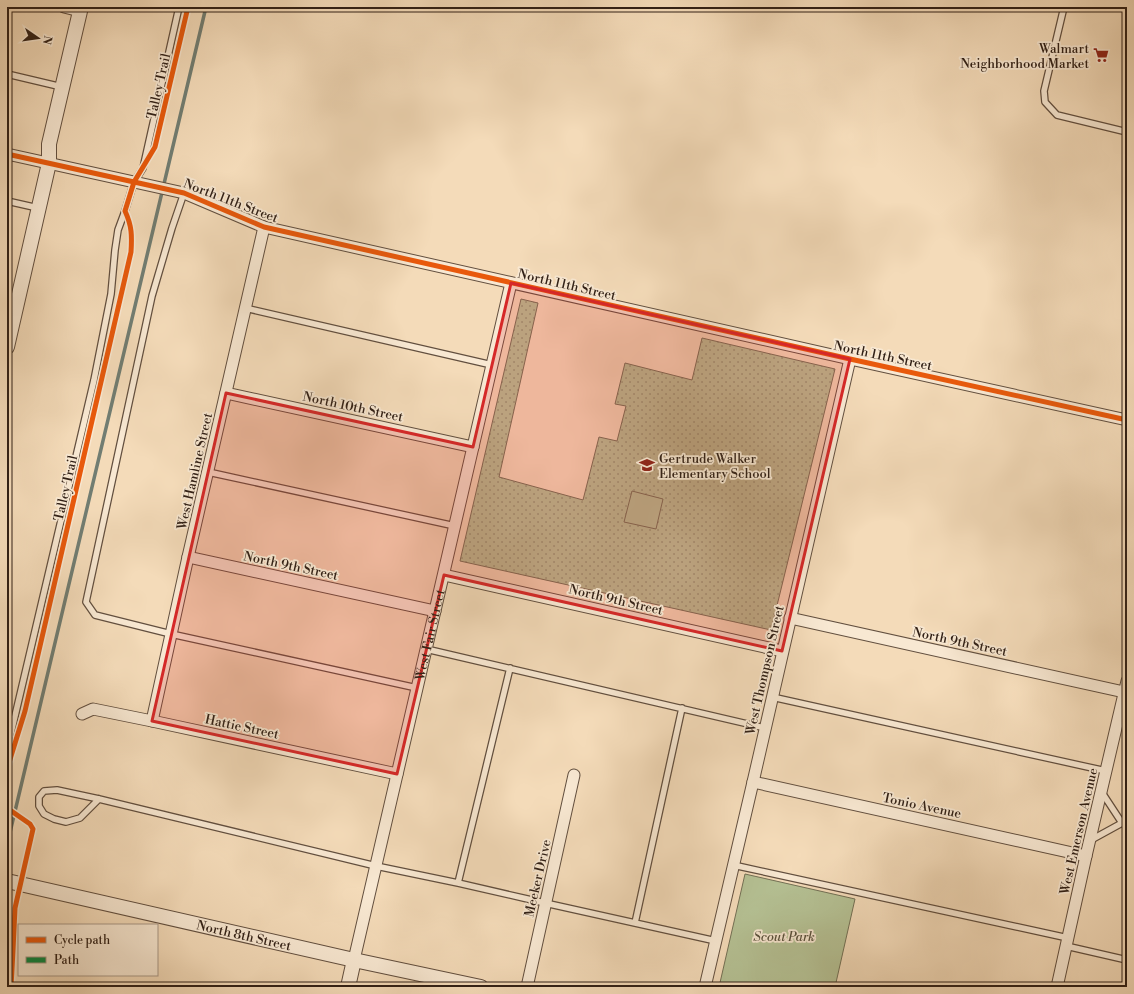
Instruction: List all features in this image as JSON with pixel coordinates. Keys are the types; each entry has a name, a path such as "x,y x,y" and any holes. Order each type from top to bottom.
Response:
{"street":[{"path":"7,347 12,302 39,208 49,163 49,144 81,9 64,7"},
{"name":"North 11th Street","path":"7,154 184,193 264,227 1127,420"},
{"name":"West Hamline Street","path":"152,721 264,227"},
{"name":"West Fair Street","path":"348,987 511,283"},
{"name":"West Thompson Street","path":"705,987 850,359"},
{"name":"North 10th Street","path":"226,393 473,447"},
{"name":"North 9th Street","path":"188,557 435,611"},
{"name":"North 9th Street","path":"444,575 782,651"},
{"name":"North 9th Street","path":"790,618 1124,692"},
{"name":"West Emerson Avenue","path":"1057,987 1089,841 1127,681"},
{"name":"Hattie Street","path":"82,714 93,709 397,774"},
{"name":"Meeker Drive","path":"527,987 574,776"},
{"name":"Tonio Avenue","path":"753,782 1086,856"},
{"name":"North 8th Street","path":"9,881 354,960 481,987"}],"lane":[{"path":"7,750 94,380 111,294 118,230 143,168 179,7"},
{"path":"1064,7 1044,91 1045,102 1057,115 1127,132"},
{"path":"7,74 62,87"},
{"path":"184,193 152,296 86,602 95,615 171,634 417,688"},
{"path":"7,201 39,208"},
{"path":"245,308 492,365"},
{"path":"208,472 455,526"},
{"path":"426,649 765,728"},
{"path":"458,883 510,668"},
{"path":"772,696 1106,771"},
{"path":"634,923 682,708"},
{"path":"99,799 80,818 66,822 54,819 44,814 39,806 40,797 44,791 57,790 99,799 376,866 716,941"},
{"path":"1089,841 1124,824 1101,791"},
{"path":"733,865 1067,942 1127,960"}],"highlighted area":[{"path":"511,283 850,359 782,651 444,575 397,774 152,721 226,393 473,447"}],"green space":[{"name":"Gertrude Walker Elementary School","path":"521,299 538,303 499,477 583,500 599,437 617,441 626,406 615,404 625,363 692,380 702,338 835,369 771,630 460,561"},
{"path":"632,491 663,499 656,529 624,522"},
{"name":"Scout Park","path":"745,874 855,899 835,987 719,987"}],"waterway":[{"path":"7,845 206,7"}],"cycle path":[{"name":"Talley Trail","path":"7,769 25,711 131,252 131,231 125,211 134,182 155,147 188,7"},
{"path":"7,154 184,193 264,227 1127,420"},
{"path":"7,808 30,824 33,829 15,908 11,987"}],"place":[{"name":"Walmart Neighborhood Market","path":"1101,55"},
{"name":"Gertrude Walker Elementary School","path":"647,465"}]}
